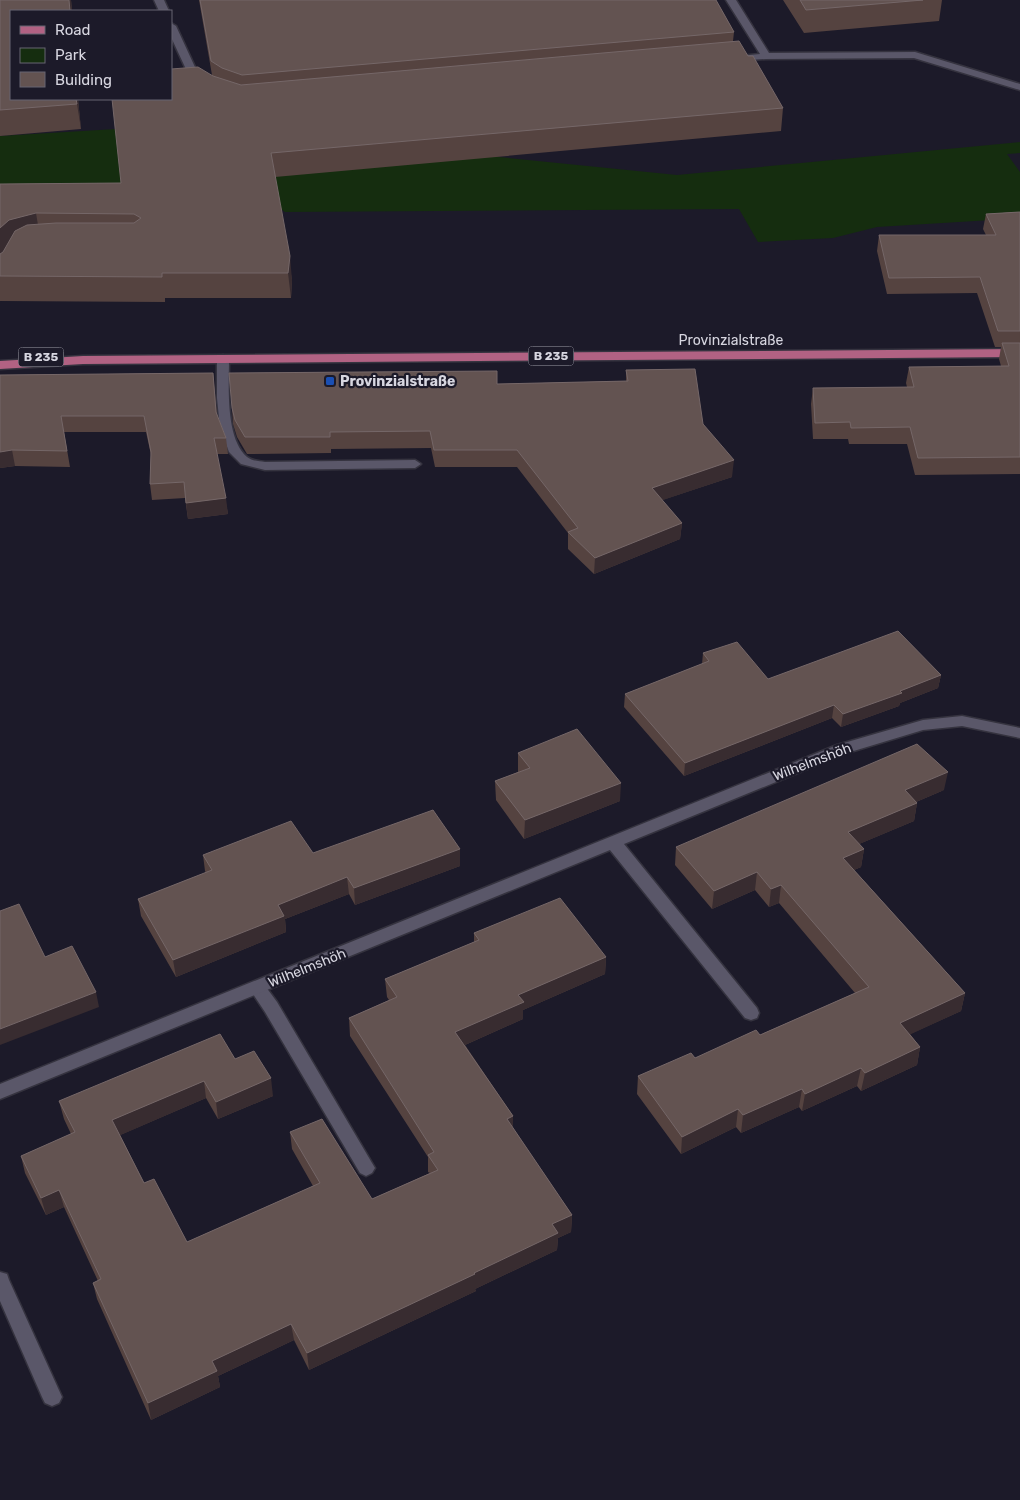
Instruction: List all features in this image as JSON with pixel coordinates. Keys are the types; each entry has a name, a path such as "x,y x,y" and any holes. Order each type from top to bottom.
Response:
{"main road":[{"name":"Provinzialstraße","path":"0,365 83,360 1020,353"},
{"name":"Provinzialstraße","path":"0,355 83,360"}],"street":[{"path":"731,0 766,56"},
{"path":"172,28 196,80 212,90"},
{"path":"726,60 766,56 915,55 1020,87"},
{"path":"223,359 224,405 230,445 243,461 265,466 415,464"},
{"name":"Wilhelmshöh","path":"0,1092 842,749 923,725 962,722 1020,733"},
{"path":"613,842 751,1013"},
{"path":"257,988 271,1008 366,1168"},
{"path":"0,1280 52,1397"}],"green space":[{"path":"116,129 499,157 677,175 1020,142 1020,153 1007,154 1020,172 1020,225 1008,219 877,227 833,238 758,242 739,209 285,212 278,207 0,208 0,136"}],"building":[{"path":"0,0 69,0 70,10 10,10 10,100 76,100 77,104 0,110"},
{"path":"200,0 716,0 734,32 242,75 222,68 211,61"},
{"path":"800,0 923,0 806,10"},
{"path":"739,41 748,56 753,56 783,108 271,153 290,256 288,273 162,273 162,277 0,276 0,254 15,231 27,225 134,223 141,218 134,214 36,213 9,220 0,228 0,184 121,183 112,100 172,100 172,69 198,67 213,76 241,85"},
{"path":"1020,212 1020,331 998,331 980,277 889,278 879,235 996,235 986,214"},
{"path":"1002,343 1020,343 1020,457 918,458 910,427 851,428 850,422 815,423 813,388 914,387 909,367 1009,366"},
{"path":"695,369 703,424 734,460 652,488 682,523 595,558 568,532 578,528 517,450 434,450 430,431 330,432 330,437 245,437 235,420 232,408 229,373 497,371 497,384 628,381 626,370"},
{"path":"213,373 216,412 226,438 214,438 226,498 186,503 184,482 150,484 151,452 144,416 61,416 67,451 12,450 0,452 0,375"},
{"path":"898,631 941,675 900,691 902,693 843,714 834,705 685,763 625,694 709,661 703,653 737,642 768,679"},
{"path":"577,729 621,783 525,820 495,781 530,768 518,753"},
{"path":"917,744 948,772 905,790 917,803 848,832 864,849 843,858 965,993 900,1023 920,1047 865,1073 861,1068 805,1094 802,1089 743,1115 738,1109 682,1137 638,1076 691,1053 695,1058 756,1030 760,1035 869,987 781,885 771,889 757,872 714,891 676,847"},
{"path":"433,810 460,849 354,888 347,877 278,905 284,916 173,960 138,899 212,870 203,855 291,821 313,853"},
{"path":"560,898 606,957 518,995 524,1002 455,1032 513,1116 507,1119 572,1215 552,1224 558,1233 307,1353 291,1324 212,1361 217,1371 148,1403 93,1283 101,1279 59,1190 41,1198 21,1156 75,1132 59,1101 220,1034 235,1059 254,1051 271,1078 216,1102 204,1081 112,1120 144,1183 154,1179 187,1242 320,1183 290,1132 322,1119 372,1199 438,1170 428,1155 434,1152 349,1018 397,997 385,979 479,940 474,933"},
{"path":"19,904 45,957 72,946 96,992 0,1029 0,911"}],"place":[{"name":"Provinzialstraße","path":"330,381"}]}
